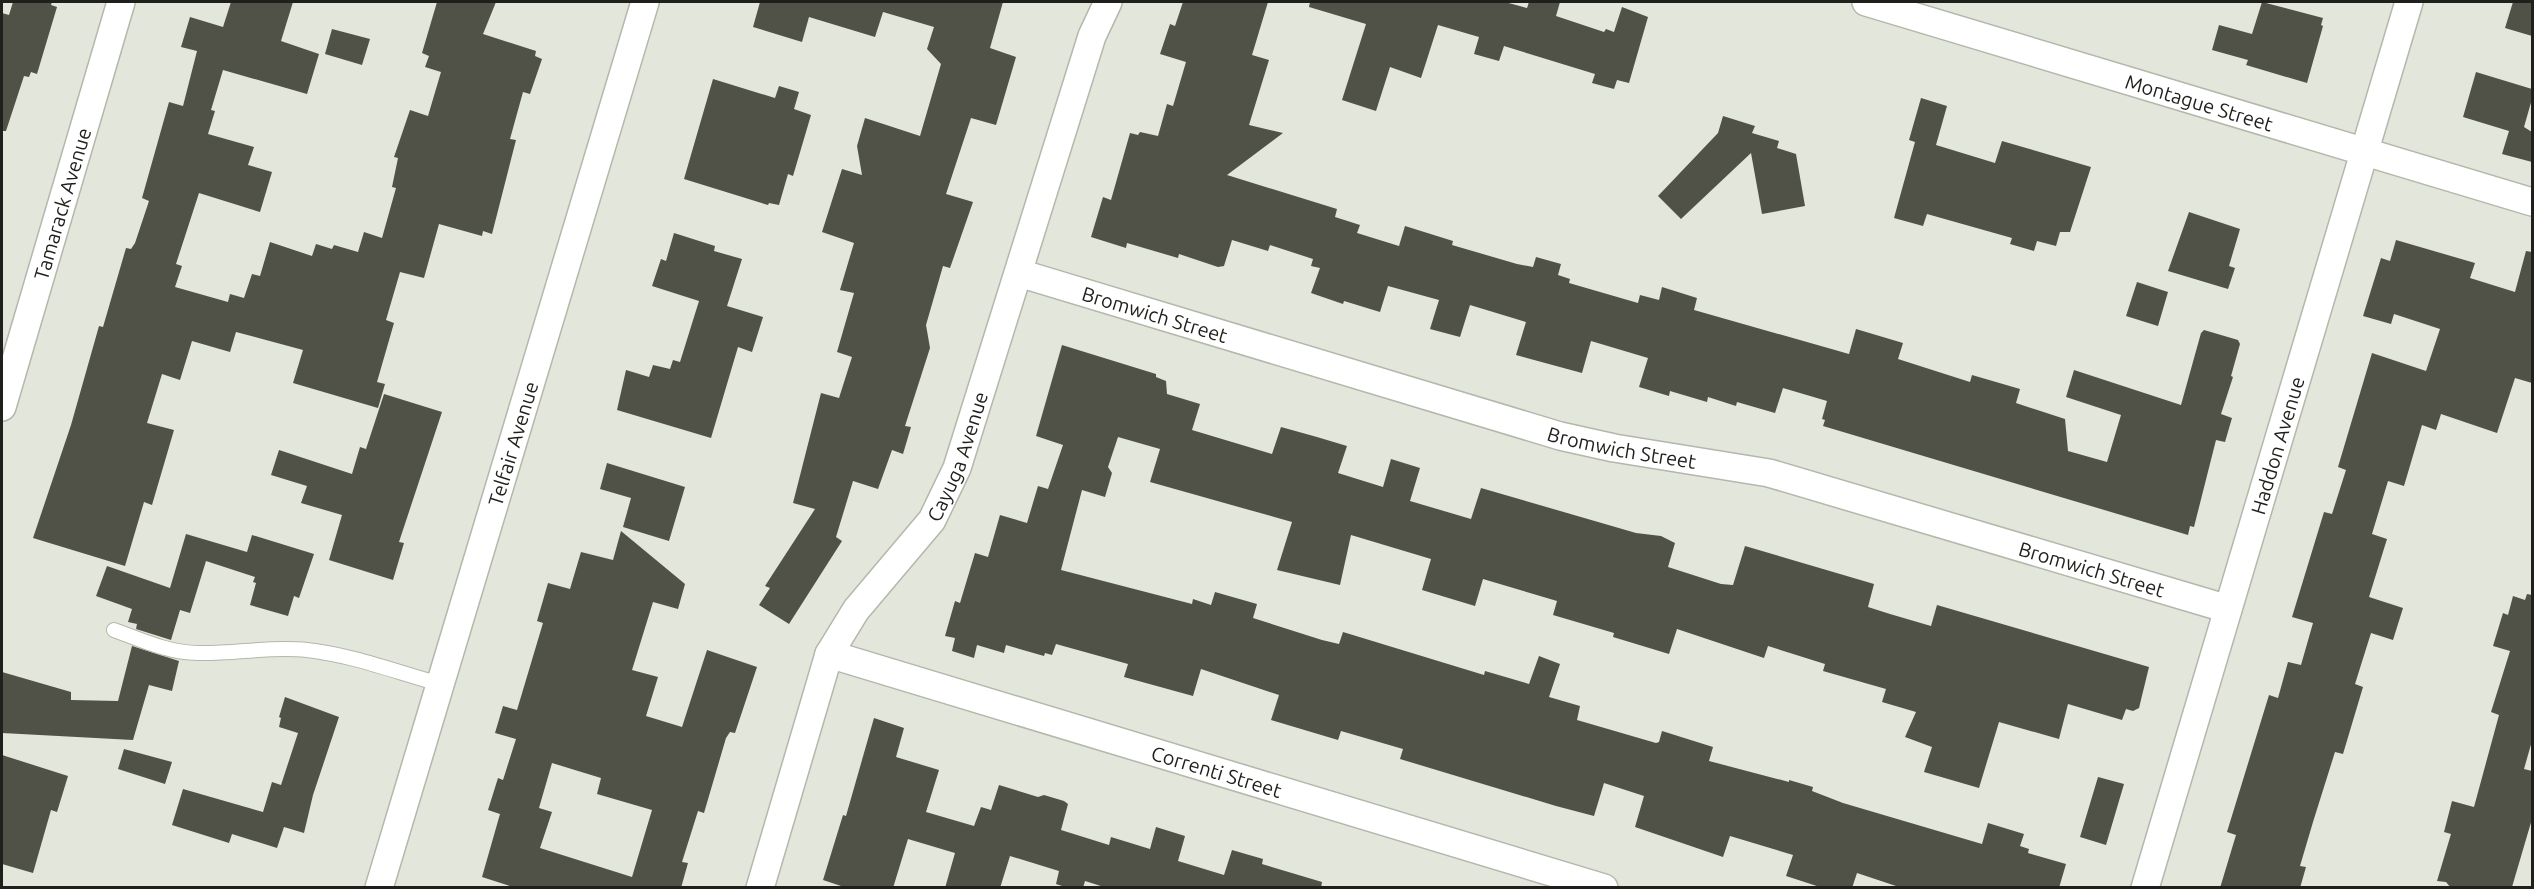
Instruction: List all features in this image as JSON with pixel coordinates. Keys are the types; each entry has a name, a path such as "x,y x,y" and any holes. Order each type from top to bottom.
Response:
{"street":[{"name":"Tamarack Avenue","path":"2,407 121,2"},
{"name":"Telfair Avenue","path":"379,888 645,2"},
{"name":"Cayuga Avenue","path":"760,888 829,654 856,610 932,520 957,468 1092,36 1108,2"},
{"name":"Montague Street","path":"1866,2 2532,202"},
{"name":"Haddon Avenue","path":"2145,888 2409,2"},
{"name":"Bromwich Street","path":"1019,273 1560,436 1614,448 1769,473 2228,609"},
{"name":"Correnti Street","path":"829,654 1604,888"}],"lane":[{"path":"114,630 160,647 197,653 268,648 308,650 360,661 440,684"}],"building":[{"path":"13,2 52,2 51,5 57,7 37,74 31,72 29,77 24,76 6,131 2,131 2,13 9,15"},
{"path":"231,2 293,2 281,41 319,54 307,94 223,70 211,110 215,111 208,134 254,147 248,165 272,172 260,212 199,193 176,264 182,266 175,287 228,302 230,294 244,298 252,274 260,276 270,242 312,256 316,244 332,249 334,245 358,252 364,232 382,238 396,188 392,187 398,158 394,157 410,110 428,116 441,72 425,67 429,56 422,53 437,2 496,2 483,34 536,51 535,56 542,59 530,94 523,92 510,139 516,140 492,234 483,231 482,236 439,224 424,278 400,272 386,320 394,323 377,382 385,384 378,408 293,383 303,350 236,332 230,352 192,341 180,380 162,374 147,423 174,430 152,505 144,502 125,566 33,538 71,425 99,326 103,327 126,248 131,249 135,243 149,201 142,198 169,102 183,106 197,51 181,47 190,17 223,27"},
{"path":"760,2 1003,2 990,48 1016,57 996,125 971,118 946,194 973,202 950,268 943,266 926,325 930,348 905,426 911,427 903,454 892,450 878,489 853,481 836,537 842,541 789,624 759,605 770,588 765,586 815,509 793,503 821,393 839,398 852,357 837,352 854,293 840,290 854,243 822,232 842,169 862,175 857,146 865,118 920,136 941,64 927,49 934,27 883,12 875,37 809,17 802,42 753,27"},
{"path":"1183,2 1268,2 1252,55 1269,60 1249,125 1283,133 1227,175 1337,209 1335,217 1360,225 1357,233 1399,246 1405,226 1453,241 1452,245 1517,264 1533,267 1536,257 1561,264 1558,275 1570,279 1569,283 1638,303 1640,295 1659,300 1662,287 1697,298 1694,310 1849,354 1856,329 1903,343 1898,359 1970,382 1972,375 2020,389 2016,403 2065,419 2068,451 2107,462 2121,415 2066,397 2074,370 2181,405 2201,333 2204,330 2238,340 2240,344 2231,376 2233,377 2221,414 2232,418 2225,442 2216,440 2194,527 2190,526 2188,535 1823,426 1825,420 1822,419 1827,401 1783,388 1775,413 1737,402 1736,406 1708,397 1707,402 1670,391 1669,396 1639,387 1648,358 1591,341 1582,373 1516,355 1526,322 1470,305 1460,337 1430,329 1439,300 1388,286 1380,312 1344,301 1343,304 1311,293 1320,268 1311,266 1313,259 1270,245 1268,251 1232,240 1224,266 1218,267 1179,254 1178,258 1127,243 1126,248 1091,237 1103,197 1111,200 1130,133 1138,135 1140,132 1158,136 1167,104 1173,106 1186,62 1160,54 1170,24 1175,26"},
{"path":"1310,2 1505,2 1527,8 1529,2 1560,2 1556,16 1604,32 1606,29 1614,32 1622,7 1648,17 1629,83 1617,80 1614,89 1592,83 1595,74 1504,46 1499,61 1474,54 1479,37 1438,25 1421,78 1390,67 1376,111 1342,100 1366,24 1309,7"},
{"path":"2262,2 2323,18 2321,25 2323,26 2307,83 2246,65 2248,60 2212,50 2219,25 2252,34"},
{"path":"2513,2 2532,2 2532,36 2505,28"},
{"path":"332,29 370,39 362,65 325,54"},
{"path":"2476,72 2532,89 2532,99 2524,127 2532,132 2532,162 2502,154 2509,131 2463,117"},
{"path":"713,79 775,98 779,86 799,92 794,109 811,115 793,176 788,174 779,205 769,203 768,205 684,179"},
{"path":"1921,98 1947,106 1936,145 1995,163 2002,141 2091,167 2070,232 2060,232 2056,246 2037,241 2034,251 2010,244 2012,238 1927,214 1923,226 1894,218 1915,142 1909,140"},
{"path":"1723,116 1755,126 1752,133 1779,141 1777,148 1796,154 1805,206 1762,214 1751,153 1681,219 1658,196 1718,133"},
{"path":"2189,212 2240,229 2229,266 2235,268 2228,289 2168,271"},
{"path":"674,233 715,246 714,251 742,259 727,306 763,317 752,352 738,347 711,438 617,410 626,370 649,377 653,365 670,369 673,360 680,362 699,301 652,286 661,259 666,261"},
{"path":"2396,240 2475,263 2470,278 2515,292 2526,251 2532,252 2532,383 2515,378 2497,433 2441,414 2436,430 2422,425 2404,486 2388,481 2372,534 2387,539 2369,597 2403,608 2393,640 2371,633 2355,684 2363,687 2343,754 2335,752 2313,822 2300,866 2306,867 2300,888 2220,888 2236,835 2227,832 2269,695 2278,698 2288,662 2301,665 2313,623 2292,617 2324,512 2332,514 2346,470 2338,467 2372,353 2426,371 2440,329 2394,314 2391,324 2363,316 2381,258 2390,261"},
{"path":"2137,282 2168,292 2158,326 2126,316"},
{"path":"1062,345 1156,374 1156,377 1166,381 1167,394 1200,404 1192,430 1272,454 1281,427 1317,437 1347,446 1338,473 1383,487 1391,459 1420,468 1410,501 1471,519 1481,488 1636,533 1661,536 1675,543 1668,567 1721,584 1733,585 1745,546 1874,584 1868,607 1890,614 1931,626 1937,605 2149,667 2139,708 2133,711 2126,709 2122,720 2068,704 2059,739 1999,722 1979,788 1924,772 1932,747 1905,737 1916,712 1882,702 1886,689 1823,671 1825,664 1768,646 1764,658 1677,629 1669,654 1613,637 1614,633 1553,615 1557,601 1483,579 1475,606 1422,590 1431,559 1351,535 1340,585 1277,570 1292,522 1150,482 1160,449 1118,437 1108,467 1112,473 1105,497 1082,490 1061,570 1192,604 1193,599 1211,605 1215,592 1257,604 1253,618 1322,640 1339,644 1343,632 1484,675 1485,671 1529,684 1539,656 1560,664 1549,697 1580,706 1577,720 1656,743 1659,742 1662,731 1713,747 1709,761 1813,787 1812,791 1843,803 1982,844 1988,823 2024,834 2020,846 2029,849 2028,853 2066,864 2059,888 1902,888 1857,873 1852,888 1823,888 1786,876 1793,855 1730,836 1723,857 1635,827 1644,796 1604,783 1594,816 1556,806 1400,759 1403,749 1341,731 1338,740 1271,720 1279,695 1201,669 1193,696 1124,677 1128,664 1056,644 1052,655 1045,653 1044,656 1006,645 1004,653 977,645 974,658 952,651 955,638 945,636 955,601 960,603 975,553 988,557 1000,515 1027,523 1038,486 1048,489 1063,445 1036,436"},
{"path":"384,394 442,412 399,542 404,543 393,580 329,560 342,515 301,503 307,486 271,475 279,450 352,474 360,447 366,449"},
{"path":"607,463 685,487 669,541 623,527 631,498 600,489"},
{"path":"621,531 685,584 678,609 653,602 632,670 658,677 646,716 682,727 707,650 757,667 735,733 730,732 726,738 704,813 698,811 682,862 688,863 681,888 516,888 482,877 500,814 488,810 498,778 503,780 516,739 495,733 503,706 517,710 543,623 537,621 548,583 570,589 581,552 613,560","holes":["552,763 601,778 597,794 652,810 632,877 540,848 552,812 539,808"]},
{"path":"186,534 247,552 252,535 314,554 299,598 294,596 288,616 250,605 256,583 253,582 255,577 206,561 190,613 180,610 171,640 136,629 137,624 128,622 132,609 96,596 107,566 170,588"},
{"path":"2527,594 2532,595 2532,741 2524,769 2532,771 2532,819 2512,887 2451,888 2446,882 2437,881 2451,834 2444,832 2452,801 2474,807 2499,715 2491,712 2510,651 2493,646 2503,613 2508,615 2513,596 2525,600"},
{"path":"132,646 179,661 172,691 149,685 133,740 2,733 2,672 71,692 71,700 118,701"},
{"path":"285,697 339,717 313,795 304,833 284,827 277,848 232,834 229,843 172,825 183,789 263,812 272,782 281,785 298,733 279,727 281,718 279,717"},
{"path":"874,718 904,728 896,757 939,770 926,812 974,826 981,807 991,810 999,785 1038,797 1044,795 1064,801 1068,804 1061,830 1109,845 1111,837 1150,849 1156,827 1185,836 1178,861 1224,875 1232,850 1263,859 1262,864 1322,882 1321,888 1107,888 1085,881 1083,888 1068,888 1056,884 1059,871 1010,856 1000,888 945,888 955,853 908,839 893,888 847,888 823,880 843,815 846,816"},
{"path":"124,749 172,762 165,784 118,769"},
{"path":"2,755 68,776 57,812 51,810 33,873 2,864"},
{"path":"2098,777 2124,784 2106,845 2080,837"}]}
